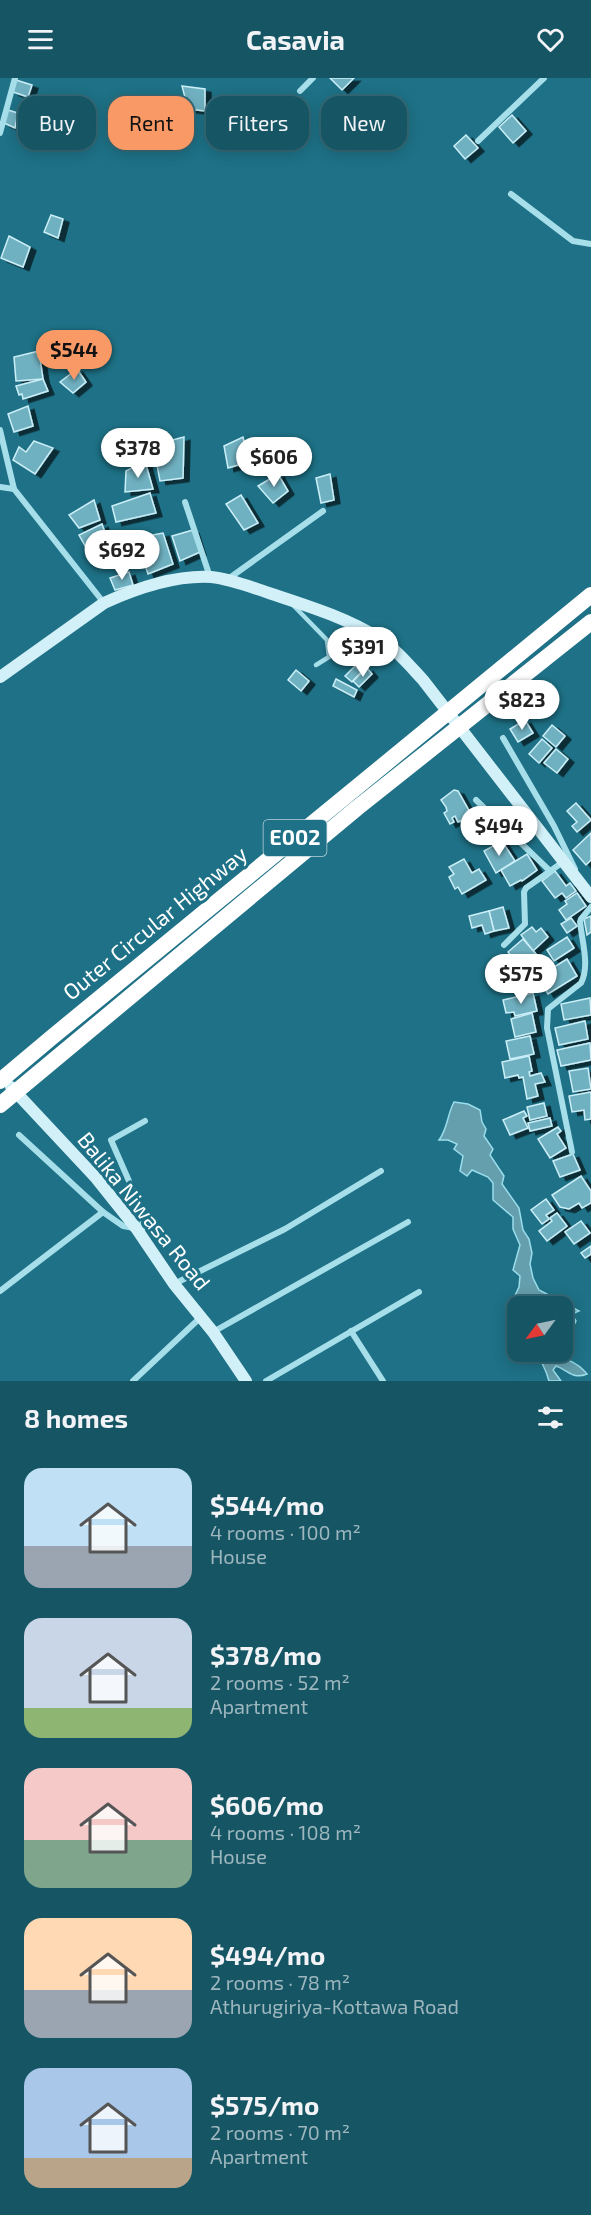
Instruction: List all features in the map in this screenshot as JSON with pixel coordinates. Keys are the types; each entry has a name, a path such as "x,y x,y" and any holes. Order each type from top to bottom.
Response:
{"highway":[{"name":"Outer Circular Highway","path":"0,1082 591,595"},
{"name":"Outer Circular Highway","path":"0,1105 357,808 591,622"}],"main road":[{"path":"0,677 104,603 168,581 210,577 288,599 379,638 391,647 423,680 591,897"},
{"name":"Balika Niwasa Road","path":"0,1075 96,1178 139,1232 174,1284 213,1332 246,1381"}],"street":[{"path":"0,131 15,78"},
{"path":"300,91 313,78"},
{"path":"478,141 544,78"},
{"path":"512,194 573,241 591,244"},
{"path":"0,429 14,489 104,603"},
{"path":"0,487 14,489"},
{"path":"185,502 210,577"},
{"path":"226,580 323,511"},
{"path":"503,738 554,826 583,887"},
{"path":"476,800 550,871"},
{"path":"504,945 525,924 524,892 529,885 564,862"},
{"path":"572,1152 547,1028 547,1017 548,1009 581,983 584,977 580,922 591,907"},
{"path":"19,1135 103,1212 123,1226 139,1232 143,1214 111,1140 145,1121"},
{"path":"174,1284 285,1229 381,1171"},
{"path":"0,1291 103,1212"},
{"path":"213,1332 408,1222"},
{"path":"266,1381 419,1292"},
{"path":"133,1381 201,1317"},
{"path":"351,1331 383,1381"}],"lane":[{"path":"288,599 327,640 329,657 316,665"}],"water":[{"path":"454,1102 468,1104 480,1110 486,1129 484,1136 493,1149 490,1155 504,1176 502,1184 519,1208 523,1230 529,1239 533,1278 539,1290 550,1296 515,1296 519,1287 520,1276 513,1270 520,1245 513,1229 513,1217 493,1200 493,1183 488,1177 472,1170 467,1176 460,1171 463,1156 454,1149 457,1144 448,1140 439,1140"},
{"path":"542,1362 571,1362 587,1374 574,1375 556,1366 553,1370 561,1381 549,1381"}],"building":[{"path":"330,78 354,78 342,90"},
{"path":"16,80 32,85 28,96 13,92"},
{"path":"182,86 205,89 205,111 194,110 194,96 185,96"},
{"path":"8,110 18,113 15,128 4,123"},
{"path":"512,115 526,131 513,143 499,127"},
{"path":"466,135 478,148 465,159 454,146"},
{"path":"51,215 63,219 58,238 44,232"},
{"path":"9,236 30,247 23,267 1,258"},
{"path":"39,351 43,379 16,381 14,357"},
{"path":"77,369 86,382 73,393 60,382"},
{"path":"43,379 48,391 23,399 22,394 19,395 16,386"},
{"path":"28,406 33,426 14,432 8,414"},
{"path":"184,437 183,478 160,481 153,445"},
{"path":"243,437 249,462 228,468 224,446"},
{"path":"34,441 53,448 35,474 13,460 19,447 26,452"},
{"path":"145,461 153,489 125,492 126,471"},
{"path":"278,474 288,491 273,503 258,486"},
{"path":"330,474 334,500 321,503 316,478"},
{"path":"150,493 156,513 116,522 112,506"},
{"path":"241,495 258,523 244,530 226,504"},
{"path":"94,500 100,520 79,528 69,515"},
{"path":"102,524 107,538 88,551 79,535"},
{"path":"193,530 200,552 180,561 172,536"},
{"path":"163,533 173,564 148,574 136,538"},
{"path":"135,546 139,558 125,563 120,549"},
{"path":"129,572 133,585 115,590 110,578"},
{"path":"355,666 361,672 352,682 345,676"},
{"path":"367,668 372,674 359,687 353,681"},
{"path":"296,670 309,681 301,691 288,680"},
{"path":"336,679 357,690 354,697 333,686"},
{"path":"525,720 533,733 518,742 510,729"},
{"path":"552,725 565,736 556,747 543,736"},
{"path":"542,739 552,748 539,763 529,754"},
{"path":"556,749 568,759 557,773 544,763"},
{"path":"454,790 458,791 472,816 458,822 455,816 452,818 454,822 450,824 444,813 447,811 446,807 441,800"},
{"path":"576,803 591,820 577,832 572,826 577,822 567,811"},
{"path":"483,809 490,821 476,829 469,817"},
{"path":"591,833 591,860 586,865 573,850"},
{"path":"502,841 515,861 496,873 484,851"},
{"path":"527,854 537,870 522,881 510,886 501,870"},
{"path":"464,859 472,873 479,869 486,880 462,894 458,887 455,889 449,877 454,874 449,867"},
{"path":"555,871 566,886 570,883 576,891 566,898 562,893 555,898 542,881"},
{"path":"577,893 586,906 566,920 559,910 567,904 565,901"},
{"path":"503,907 509,928 494,931 489,911"},
{"path":"489,911 494,931 485,934 482,925 472,928 469,916"},
{"path":"591,916 591,932 587,935 584,919"},
{"path":"571,918 577,926 567,933 561,924"},
{"path":"532,927 536,932 541,928 548,937 533,951 521,935"},
{"path":"567,937 574,948 554,961 547,950"},
{"path":"523,939 536,954 521,968 508,952"},
{"path":"540,956 545,963 534,970 530,963"},
{"path":"567,959 577,976 548,994 538,977"},
{"path":"533,993 537,1011 515,1016 514,1012 506,1013 503,1000"},
{"path":"590,998 591,1015 564,1020 561,1004"},
{"path":"532,1013 536,1032 515,1037 511,1019"},
{"path":"585,1021 588,1039 559,1045 555,1028"},
{"path":"530,1036 534,1054 510,1059 506,1041"},
{"path":"590,1043 591,1060 561,1066 557,1050"},
{"path":"529,1056 532,1071 529,1072 530,1076 541,1073 545,1082 535,1084 538,1096 527,1099 523,1077 519,1078 518,1075 505,1078 502,1062"},
{"path":"588,1068 591,1089 573,1092 569,1071"},
{"path":"591,1092 591,1119 585,1120 584,1110 572,1112 569,1096"},
{"path":"544,1103 547,1116 530,1120 527,1107"},
{"path":"524,1111 527,1116 523,1118 528,1128 510,1135 503,1120"},
{"path":"550,1118 552,1126 530,1131 528,1123"},
{"path":"558,1127 561,1131 557,1134 566,1148 550,1158 538,1139"},
{"path":"573,1154 580,1170 560,1177 553,1161"},
{"path":"581,1176 591,1191 591,1203 582,1208 579,1203 569,1209 560,1207 552,1195"},
{"path":"546,1199 554,1210 546,1215 549,1219 542,1224 531,1210"},
{"path":"557,1213 567,1226 547,1241 539,1231 552,1221 550,1218"},
{"path":"581,1221 590,1233 574,1244 565,1232"},
{"path":"591,1246 591,1254 585,1258 581,1253"}]}
